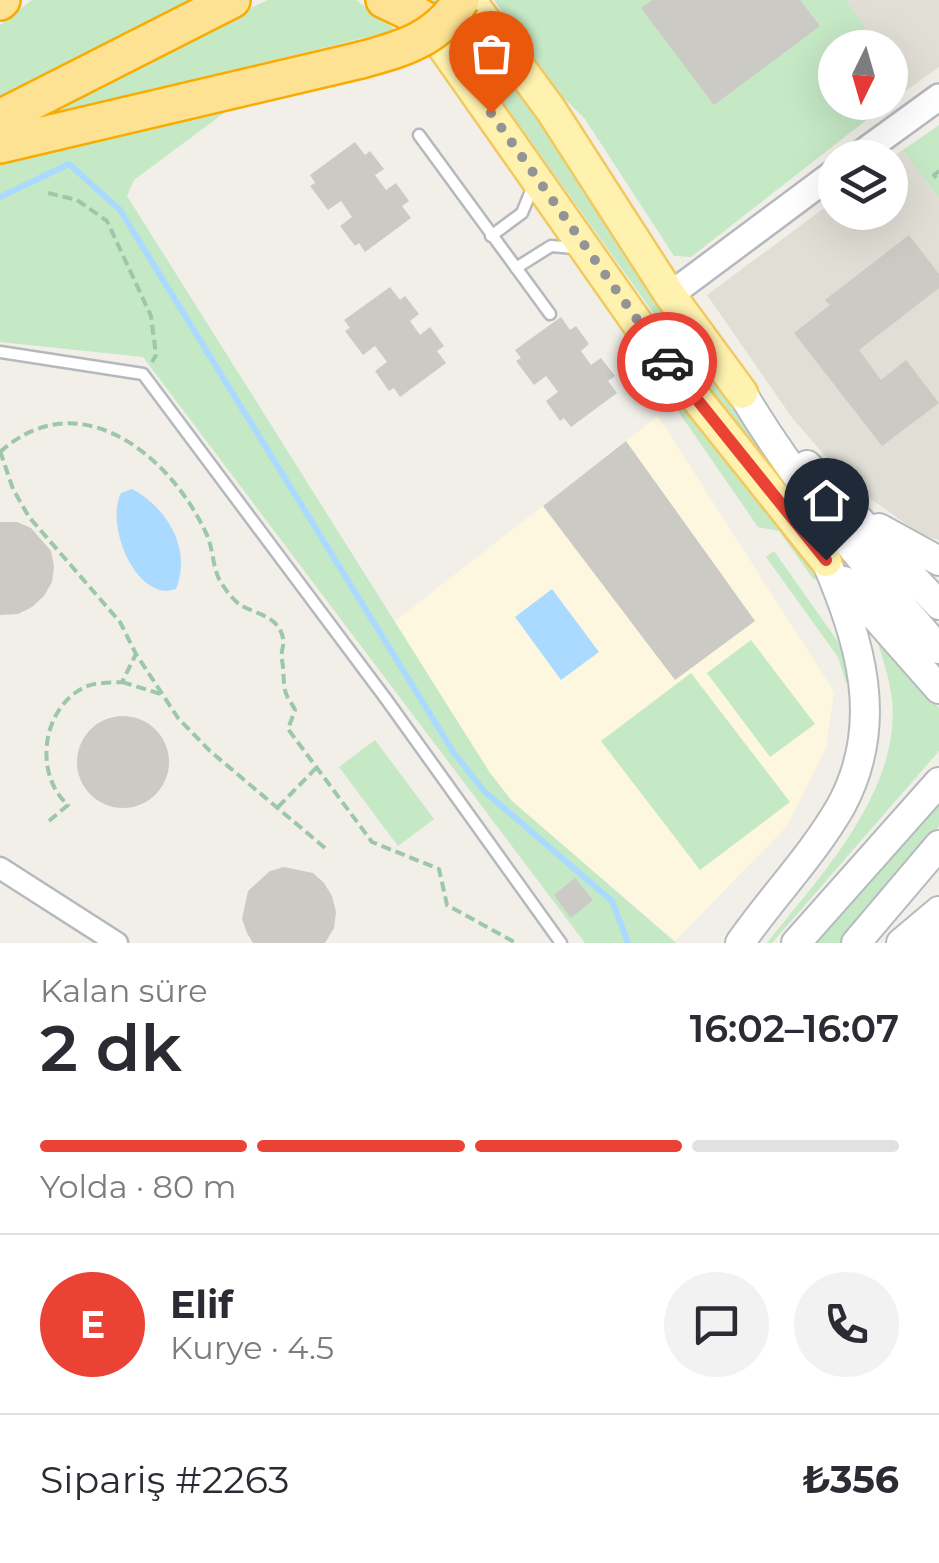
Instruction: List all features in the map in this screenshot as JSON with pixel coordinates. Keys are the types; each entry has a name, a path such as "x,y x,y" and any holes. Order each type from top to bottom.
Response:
{"highway":[{"path":"0,118 232,0"},
{"path":"384,0 415,10"},
{"path":"0,146 360,60 426,38 450,18 461,0"}],"main road":[{"path":"470,0 551,110 670,295 742,393 778,454 841,537 939,649"},
{"path":"415,10 645,334 826,560 937,686"},
{"path":"742,393 939,604"},
{"path":"846,508 939,561"},
{"path":"740,943 842,804 859,761 866,693 849,616 826,560"},
{"path":"796,943 939,782"},
{"path":"856,943 939,845"},
{"path":"916,941 939,911"}],"street":[{"path":"880,140 939,97"},
{"path":"670,295 818,185"},
{"path":"0,868 117,943"},
{"path":"916,941 939,936"}],"lane":[{"path":"419,135 550,314"},
{"path":"491,236 522,213 532,194 534,175"},
{"path":"516,268 552,246 568,246 588,253"},
{"path":"0,352 144,374 386,699 561,943"}],"path":[{"path":"939,171 934,175 939,182"},
{"path":"48,193 76,200 106,221 151,316 156,355 144,374"},
{"path":"325,848 210,751 178,718 120,622 29,517 13,489 0,451 18,436 43,425 68,421 113,430 179,486 208,535 219,580 239,605 264,614 276,624 284,640 280,656 285,669 285,694 295,710 288,729 372,842 439,869 447,905 516,943"},
{"path":"122,682 136,654"},
{"path":"49,820 68,805 57,795 46,760 48,729 64,705 84,687 122,682 162,694"},
{"path":"278,808 317,767"}],"shaded area":[{"path":"846,0 939,0 939,67 908,89 908,30 867,30"},
{"path":"908,157 939,198 939,540 920,534 850,484 793,419 707,295 818,213 818,230 908,230"},
{"path":"658,416 834,692 826,748 787,826 675,941 512,801 394,622"}],"green space":[{"path":"32,0 203,0 107,44 0,102 0,25"},
{"path":"268,0 356,0 396,30 23,122 20,116"},
{"path":"430,0 450,0 512,83 767,459 744,440"},
{"path":"494,0 846,0 867,30 818,30 818,120 867,120 841,140 818,140 818,158 691,257 674,256 585,119 551,85"},
{"path":"252,92 134,180 127,196 490,773 512,801 676,943 585,943 143,357 0,342 0,160"},
{"path":"939,125 939,198 908,157 908,147"},
{"path":"681,379 819,576 814,580 779,531 758,527 678,411"},
{"path":"774,551 846,653 853,682 846,683 838,657 766,557"},
{"path":"875,633 939,708 939,751 772,943 767,943 832,861 870,800 884,768 892,700"},
{"path":"751,640 815,724 770,757 707,673"},
{"path":"691,673 790,802 700,870 601,741"},
{"path":"375,740 434,819 398,846 339,767"},
{"path":"939,801 939,826 840,943 814,943"}],"water":[{"path":"132,489 156,507 174,531 181,560 176,589 162,591 149,584 138,575 123,549 117,505 121,493"},
{"path":"552,589 599,652 561,680 515,617"}],"building":[{"path":"652,0 800,0 820,26 714,105 641,8"},
{"path":"355,142 365,155 370,151 384,169 375,175 386,190 396,183 409,201 402,206 411,218 365,252 359,243 355,246 340,226 352,217 341,201 328,210 310,186 315,183 310,175"},
{"path":"909,235 939,274 939,288 859,350 881,380 906,360 939,403 882,446 794,333 830,305 825,300"},
{"path":"390,287 400,300 405,296 419,314 410,321 420,335 430,327 444,346 437,351 446,363 400,397 394,388 389,391 375,371 387,362 375,346 363,355 345,331 350,328 344,320"},
{"path":"561,317 570,330 576,326 589,344 581,351 591,365 601,358 615,376 608,381 617,393 571,427 564,418 560,421 546,401 558,392 546,376 534,385 516,361 521,358 515,350"},
{"path":"626,441 755,621 675,680 543,506"},
{"path":"0,522 17,522 31,528 51,551 54,566 52,582 44,596 18,614 0,615"},
{"path":"123,716 141,719 156,729 166,744 166,780 156,795 141,805 123,808 105,805 90,795 80,780 77,762 80,744 90,729 105,719"},
{"path":"284,867 313,873 332,896 334,928 325,943 253,943 247,933 242,919 248,891 270,871"},
{"path":"575,878 593,900 571,918 554,895"}],"waterway":[{"path":"0,197 69,164 120,210 454,753 484,791 612,901 628,943"}],"way so far":[{"path":"491,113 667,362"}],"route":[{"path":"667,362 826,560"}]}
